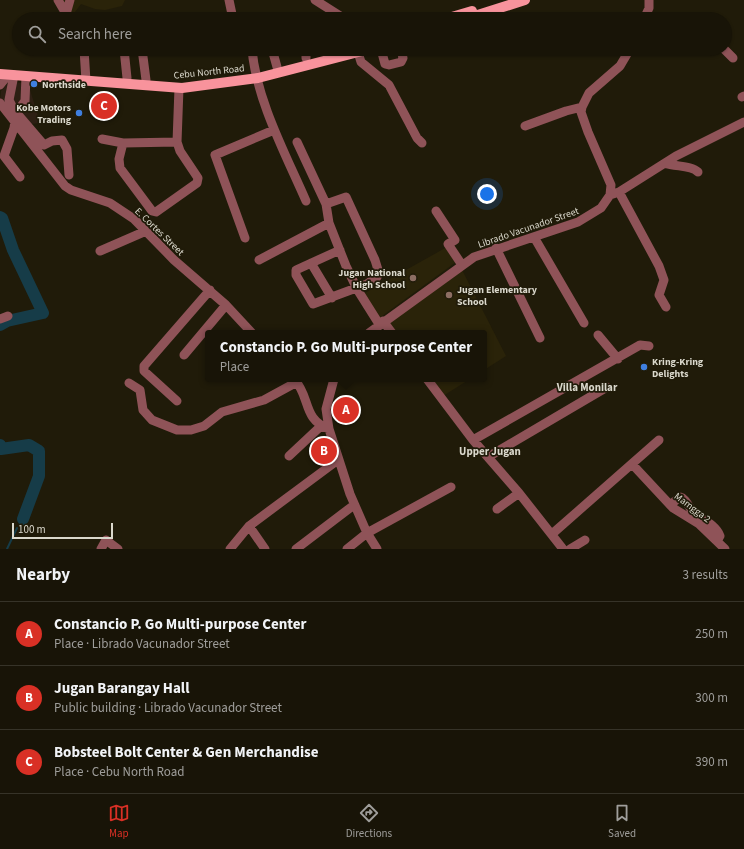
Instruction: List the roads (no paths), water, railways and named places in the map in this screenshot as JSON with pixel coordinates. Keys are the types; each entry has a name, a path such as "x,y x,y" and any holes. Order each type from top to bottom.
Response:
{"main road":[{"path":"467,12 504,0"},
{"path":"487,12 525,0"},
{"name":"Cebu North Road","path":"6,73 26,76 127,78 192,82 257,75 301,56"},
{"name":"Cebu North Road","path":"6,73 86,78 179,88 257,75 337,56"}],"street":[{"path":"58,0 66,12"},
{"path":"68,12 70,0"},
{"path":"230,0 233,12"},
{"path":"315,0 333,12"},
{"path":"647,12 649,0"},
{"path":"84,56 86,78"},
{"path":"125,56 127,78"},
{"path":"143,56 146,80"},
{"path":"253,56 268,116 306,201"},
{"path":"274,56 277,66"},
{"path":"359,56 361,62 388,85 417,138 422,143"},
{"path":"383,56 385,64 389,65 401,62 403,56"},
{"path":"626,56 620,66 589,93 581,112 614,194 659,266 664,280 659,295 666,307"},
{"path":"0,85 6,73"},
{"path":"6,73 9,100 16,104 26,101 26,76"},
{"path":"123,143 120,168 152,211 156,212 198,180 177,142 179,88"},
{"name":"E. Cortes Street","path":"0,103 65,186 71,190 110,203 134,219 178,264 226,305 249,330"},
{"path":"16,104 14,110 44,145 62,140 67,149 69,175"},
{"path":"525,126 566,110 582,107"},
{"path":"15,121 4,156 20,177"},
{"path":"614,194 676,156 744,122"},
{"path":"245,238 215,155 274,130"},
{"path":"102,139 123,143 177,142"},
{"path":"297,142 326,204 329,223 357,289 381,323 389,330"},
{"path":"665,164 695,168 698,172"},
{"name":"Librado Vacunador Street","path":"373,330 474,257 496,248 563,228 589,217 601,208 614,194"},
{"path":"326,204 346,197 379,269 377,277 357,289 313,304 296,275 296,270 340,250"},
{"path":"436,211 456,240 448,244 462,265"},
{"path":"259,260 329,223"},
{"path":"100,251 146,231"},
{"path":"534,237 584,323"},
{"path":"496,248 540,338"},
{"path":"311,263 332,298"},
{"path":"177,401 144,371 144,366 210,290"},
{"path":"184,355 226,305"},
{"path":"598,335 618,359"},
{"path":"473,440 618,359 640,345 649,346"},
{"path":"129,383 140,390 143,410 152,420 167,427 187,430 204,426 222,412 264,400 294,382"},
{"path":"297,382 302,390 310,415 325,428"},
{"path":"333,382 326,409 325,428 354,505 373,548"},
{"path":"429,382 473,440 519,493 563,549"},
{"path":"488,457 607,387"},
{"path":"289,456 325,428"},
{"path":"552,534 659,440"},
{"path":"230,549 249,526 338,460"},
{"name":"Mamgga 2","path":"632,464 670,505 699,524 726,549"},
{"path":"347,549 367,533 451,487"},
{"path":"497,509 519,493"},
{"path":"670,505 680,497 683,498 691,510 717,531 720,536 717,541"},
{"path":"296,549 354,505"},
{"path":"249,526 265,549"},
{"path":"101,549 106,540 118,549"},
{"path":"570,549 585,540"}],"waterway":[{"path":"0,217 2,218 13,250 43,313 7,321 0,325"},
{"path":"0,445 1,449 29,445 39,451 39,476 23,519"},
{"path":"7,549 17,528"}],"place":[{"name":"Northside","path":"34,84"},
{"name":"Bobsteel Bolt Center & Gen Merchandise","path":"104,106"},
{"name":"Kobe Motors Trading","path":"79,113"},
{"name":"Jugan National High School","path":"413,278"},
{"name":"Jugan Elementary School","path":"449,295"},
{"name":"Kring-Kring Delights","path":"644,367"},
{"name":"Constancio P. Go Multi-purpose Center","path":"346,410"},
{"name":"Jugan Barangay Hall","path":"324,451"}],"district":[{"name":"Villa Monilar","path":"587,387"},
{"name":"Upper Jugan","path":"490,451"}]}
